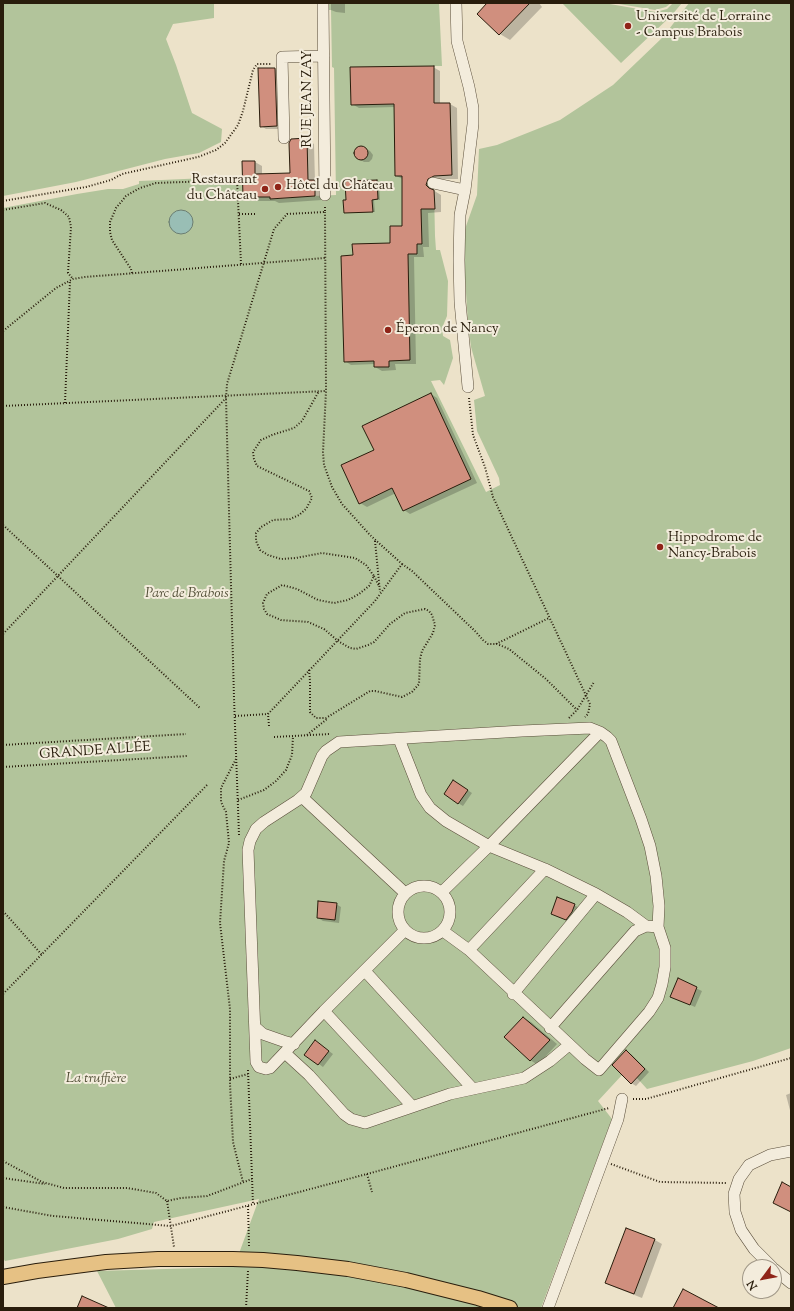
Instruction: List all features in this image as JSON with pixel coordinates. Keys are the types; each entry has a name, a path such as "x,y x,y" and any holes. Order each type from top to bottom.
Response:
{"main road":[{"path":"3,1277 106,1262 176,1259 249,1264 297,1263 348,1269 406,1280 510,1308"}],"street":[{"name":"RUE JEAN ZAY","path":"323,3 325,195"},
{"path":"456,3 457,41 473,108 473,124 465,190 460,215 459,260 460,302 468,387"},
{"path":"284,138 282,57 324,56"},
{"path":"433,183 465,190"},
{"path":"405,930 324,1011 285,1054 270,1068 266,1069 259,1067 256,1062 248,850 250,840 256,829 264,822 306,794 322,756 326,751 339,742 590,728 600,732 611,741 629,786 650,846 656,876 659,906 658,927 665,948 665,967 658,998 649,1012 599,1070 585,1060 513,994 469,950 443,931"},
{"path":"442,892 600,732"},
{"path":"399,739 421,795 430,808 446,821 489,846 545,869 596,894 627,912 646,926"},
{"path":"302,797 405,893"},
{"path":"469,950 545,869"},
{"path":"419,886 435,888 442,892 448,901 451,911 449,922 443,931 437,935 424,938 417,937 405,930 400,920 398,908 405,893 419,886"},
{"path":"513,994 596,894"},
{"path":"550,1028 635,931 646,926 658,927"},
{"path":"365,971 473,1089"},
{"path":"324,1011 412,1106"},
{"path":"255,1027 263,1034 294,1044"},
{"path":"285,1054 309,1075 344,1114 355,1121 365,1122 450,1094 524,1078 550,1061 570,1045"},
{"path":"548,1308 618,1119 622,1099"},
{"path":"764,1259 754,1249 741,1230 735,1212 734,1194 741,1176 749,1165 770,1155 791,1151"},
{"path":"782,1276 791,1283"}],"path":[{"path":"3,201 86,187 111,180 122,174 198,157 212,152 225,143 238,125 243,111 252,70 257,64 282,64"},
{"path":"132,273 131,269 116,248 110,232 110,222 121,201 133,192 156,184 237,180 241,264"},
{"path":"325,195 326,391 323,452 324,465 328,477 342,504 375,540 412,571 483,640 488,644 495,644 509,649 546,679 577,710"},
{"path":"3,210 45,203 61,210 69,218 71,227 68,273 71,280 65,403"},
{"path":"234,698 226,397 227,384 274,229 287,214 325,212"},
{"path":"239,214 257,214"},
{"path":"3,331 56,288 71,280 85,276 325,258"},
{"path":"468,387 473,435 485,467 493,497 590,704 588,714 582,720"},
{"path":"319,391 302,421 294,428 261,440 253,452 257,466 309,491 312,498 306,510 299,515 290,518 273,520 260,527 256,533 256,541 260,550 268,555 281,559 322,553 355,558 366,565 380,587"},
{"path":"3,406 226,397 326,391"},
{"path":"3,634 226,397"},
{"path":"3,525 200,708"},
{"path":"375,540 381,593"},
{"path":"235,716 268,714 375,601 402,564"},
{"path":"306,736 331,716 370,691 375,690 402,697 416,689 420,678 420,659 422,650 433,633 435,626 434,619 428,610 424,609 399,616 374,642 356,649 350,648 338,641 324,629 308,622 281,620 272,617 267,614 263,603 267,594 282,585 297,589 318,600 334,603 348,600 369,586 374,576"},
{"path":"495,644 549,618"},
{"path":"309,670 310,712 316,718 326,718 331,716"},
{"path":"575,720 567,720 577,710 594,682"},
{"path":"268,714 269,726"},
{"name":"GRANDE ALLÉE","path":"3,745 186,734"},
{"path":"274,737 337,734"},
{"path":"238,800 264,790 276,781 286,770 292,755 293,736"},
{"name":"GRANDE ALLÉE","path":"3,767 187,756"},
{"path":"236,757 221,788 221,802 226,812 229,842 224,861 220,923 230,1009 230,1079 234,1142 243,1182"},
{"path":"3,994 208,784"},
{"path":"3,911 42,955"},
{"path":"646,1099 791,1058"},
{"path":"230,1079 248,1074"},
{"path":"3,1207 53,1216 171,1226 608,1108 622,1099"},
{"path":"3,1161 42,1182 64,1188 127,1188 156,1192 167,1201 176,1259"},
{"path":"603,1161 660,1182 716,1182 737,1184"},
{"path":"367,1174 372,1192"},
{"path":"3,1178 50,1184"},
{"path":"167,1201 181,1198 207,1196 252,1179"},
{"path":"246,1308 249,1264 248,1206"}],"green space":[{"path":"3,3 214,3 214,18 173,24 166,39 192,113 222,129 221,142 199,153 165,159 76,182 3,196"},
{"path":"329,3 439,3 442,66 434,66 434,103 450,103 452,175 433,176 435,236 436,250 440,250 448,281 447,316 442,328 443,336 450,340 453,358 444,385 440,380 431,381 486,492 500,485 499,478 477,431 474,400 485,396 471,347 464,263 465,229 477,195 479,149 497,145 560,120 613,85 663,37 689,3 791,3 791,1048 753,1061 647,1089 637,1078 622,1075 598,1101 612,1119 541,1308 116,1308 97,1271 234,1267 259,1199 154,1222 152,1229 118,1239 5,1261 3,1258 3,208 108,189 123,189 139,184 139,181 252,176 243,182 243,197 270,197 271,199 336,195 334,68 332,67 331,10 329,10"},
{"name":"Université de Lorraine - Campus Brabois","path":"562,3 604,3 656,12 667,9 673,3 682,3 671,16 621,63"},
{"path":"613,3 671,3 666,7 655,10"}],"water":[{"path":"176,210 186,210 193,217 193,227 186,234 176,234 169,227 169,217"}],"building":[{"path":"487,3 530,3 499,35 477,14"},
{"path":"434,66 434,103 450,103 452,175 434,176 428,179 426,185 434,190 435,209 421,209 422,244 417,244 417,254 408,254 410,360 389,361 389,367 374,367 374,361 344,362 341,256 353,255 352,244 390,243 390,226 402,226 402,176 395,176 394,104 351,105 350,67"},
{"path":"258,68 275,68 277,126 260,127"},
{"path":"307,138 308,180 315,180 315,196 270,199 270,197 243,197 242,161 255,161 255,174 290,173 289,143 291,139"},
{"path":"358,146 364,146 368,150 368,156 364,160 358,160 354,156 354,150"},
{"path":"377,180 378,199 372,200 373,212 344,213 343,200 346,200 345,181"},
{"path":"431,393 471,479 403,511 392,488 359,504 341,465 374,450 362,426"},
{"path":"453,780 468,790 458,804 444,794"},
{"path":"557,897 575,904 572,912 566,920 551,914"},
{"path":"318,901 337,903 335,920 317,918"},
{"path":"678,978 697,987 690,1005 670,997"},
{"path":"523,1017 550,1040 530,1061 504,1037"},
{"path":"315,1040 329,1051 318,1065 304,1055"},
{"path":"626,1050 645,1069 631,1084 612,1065"},
{"path":"782,1182 791,1187 791,1212 773,1203"},
{"path":"626,1228 655,1239 634,1294 605,1283"},
{"path":"683,1289 719,1308 673,1308"},
{"path":"82,1296 109,1308 77,1308"}],"place":[{"name":"Université de Lorraine - Campus Brabois","path":"628,26"},
{"name":"Hôtel du Château","path":"278,187"},
{"name":"Restaurant du Château","path":"265,189"},
{"name":"Éperon de Nancy","path":"388,330"},
{"name":"Hippodrome de Nancy-Brabois","path":"660,547"}],"park label":[{"name":"Parc de Brabois","path":"187,595"},
{"name":"La truffière","path":"96,1080"}]}
